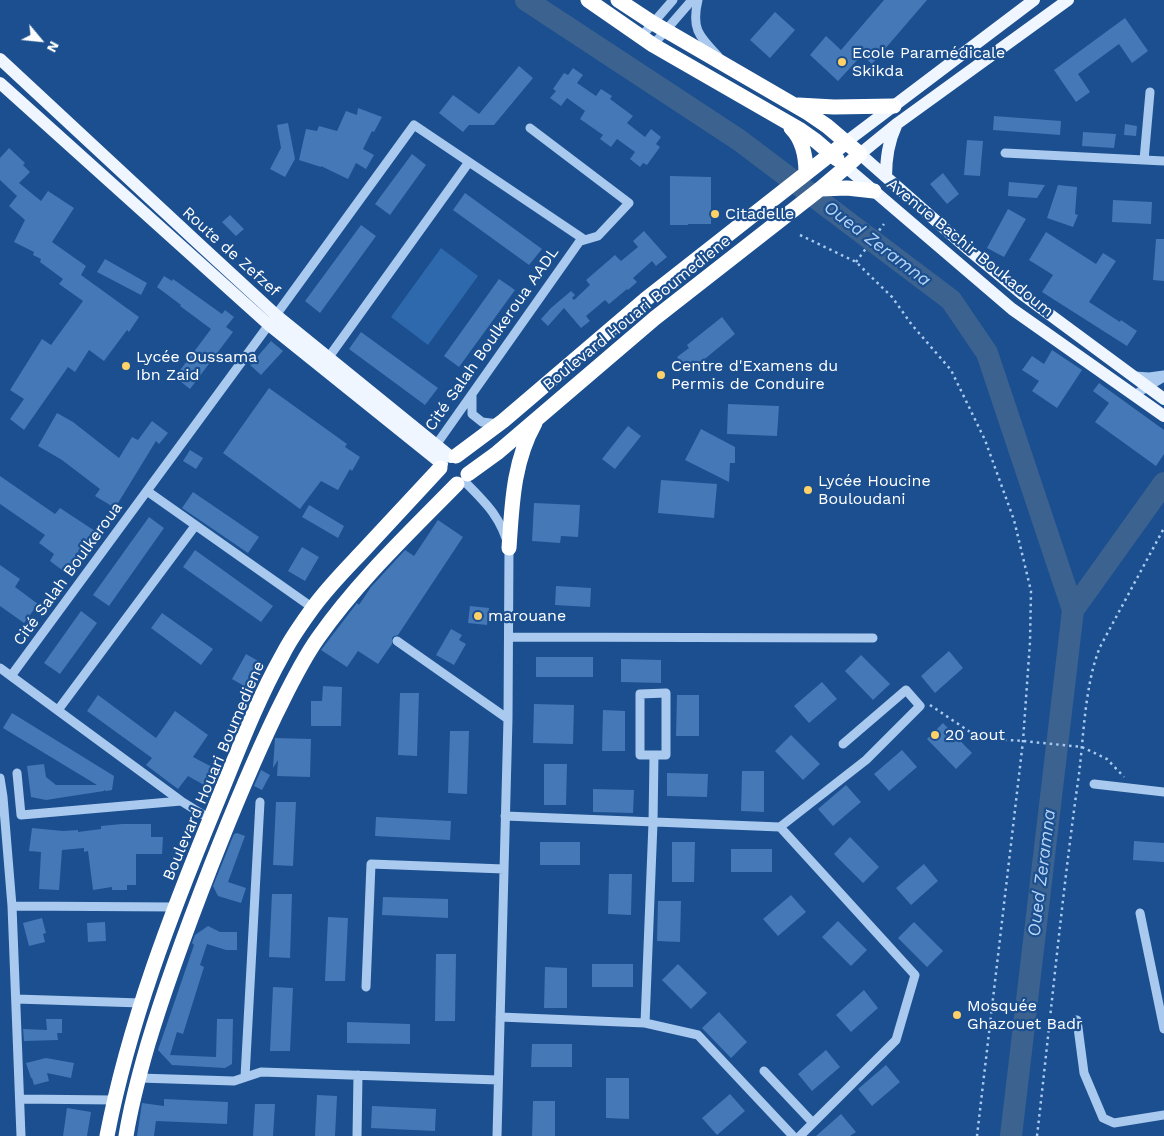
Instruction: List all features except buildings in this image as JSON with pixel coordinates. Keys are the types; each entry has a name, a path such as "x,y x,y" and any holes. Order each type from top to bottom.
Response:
{"highway":[{"name":"Avenue Bachir Boukadoum","path":"588,0 647,41 799,129 816,141 846,168"},
{"name":"Avenue Bachir Boukadoum","path":"618,0 659,27 794,105 827,126 860,154"},
{"path":"794,105 894,106"},
{"path":"783,120 794,131 802,144 806,158 806,173"},
{"name":"Boulevard Houari Boumediene","path":"106,1136 120,1076 141,1004 210,818 261,698 283,653 313,608 331,585 445,461 499,424 646,299 846,142"},
{"name":"Boulevard Houari Boumediene","path":"126,1136 129,1115 158,1012 182,940 230,817 293,680 317,640 341,607 362,582 463,480 655,318 846,168 860,154"},
{"path":"820,188 874,191"},
{"path":"509,548 516,476 523,448 540,415"},
{"path":"465,460 469,469 463,480 448,483 445,480 440,473 445,461 465,460"}],"main road":[{"name":"Boulevard Houari Boumediene","path":"846,142 1034,0"},
{"name":"Boulevard Houari Boumediene","path":"860,154 898,122 1068,0"},
{"name":"Route de Zefzef","path":"0,59 199,244 273,320"},
{"name":"Route de Zefzef","path":"0,83 273,320 445,461"},
{"path":"886,177 888,149 898,122"},
{"name":"Avenue Bachir Boukadoum","path":"860,154 1014,287 1132,375 1162,395"},
{"name":"Avenue Bachir Boukadoum","path":"846,168 1012,309 1164,416"},
{"name":"Route de Zefzef","path":"325,362 388,406 436,444 445,461"}],"street":[{"path":"647,41 659,27 673,0"},
{"path":"647,41 659,27 692,0"},
{"path":"698,0 695,23 700,36 727,65"},
{"path":"1144,160 1150,92"},
{"name":"Cité Salah Boulkeroua AADL","path":"273,320 414,125 582,238 436,444"},
{"name":"Cité Salah Boulkeroua AADL","path":"530,128 629,203 598,236 580,241"},
{"path":"1005,153 1164,161"},
{"path":"325,362 468,162"},
{"name":"Cité Salah Boulkeroua","path":"11,676 273,320"},
{"path":"1132,375 1164,376"},
{"path":"1139,399 1148,386 1164,376"},
{"path":"472,394 472,414 482,422 499,424"},
{"path":"1139,399 1162,395"},
{"path":"463,480 496,516 506,535 509,548 508,719 497,1136"},
{"path":"147,492 313,608"},
{"path":"58,710 195,526"},
{"path":"509,637 873,638"},
{"path":"397,641 508,719"},
{"path":"0,668 181,801 210,818"},
{"path":"505,816 780,827 866,760 920,706 906,690 843,744"},
{"path":"640,694 666,694 666,755 654,755 640,754 640,694"},
{"path":"645,1023 654,823 654,755"},
{"path":"17,773 21,815 181,801"},
{"path":"0,778 12,906 21,1136"},
{"path":"1094,784 1164,792"},
{"path":"246,1078 260,802"},
{"path":"780,827 915,975 896,1040 800,1136"},
{"path":"366,987 371,864 504,870"},
{"path":"12,906 176,907"},
{"path":"1140,912 1164,1029"},
{"path":"16,999 141,1004"},
{"path":"500,1018 645,1023 698,1035 793,1136"},
{"path":"1077,1020 1084,1073 1103,1118 1114,1123 1164,1115"},
{"path":"764,1071 813,1123"},
{"path":"139,1078 234,1081 261,1072 498,1080"},
{"path":"357,1136 358,1075"},
{"path":"20,1099 114,1100"}],"path":[{"path":"856,262 884,224"},
{"path":"800,235 856,262 892,298 912,325 951,370 985,440 1014,520 1030,591 1030,642 1023,740 977,1136"},
{"path":"1037,1136 1071,824 1089,689 1100,647 1164,528"},
{"path":"920,706 930,705 979,738 1023,740 1082,747 1107,760 1136,788"}],"shaded area":[{"path":"441,248 478,276 428,345 391,317"}],"waterway":[{"name":"Oued Zeramna","path":"526,0 739,140 951,300 987,353 1073,610"},
{"name":"Oued Zeramna","path":"1011,1136 1073,610 1164,483"}],"place":[{"name":"Ecole Paramédicale Skikda","path":"842,62"},
{"name":"Citadelle","path":"715,214"},
{"name":"Lycée Oussama Ibn Zaid","path":"126,366"},
{"name":"Centre d'Examens du Permis de Conduire","path":"661,375"},
{"name":"Lycée Houcine Bouloudani","path":"808,490"},
{"name":"marouane","path":"478,616"},
{"name":"20 aout","path":"935,735"},
{"name":"Mosquée Ghazouet Badr","path":"957,1015"}]}
